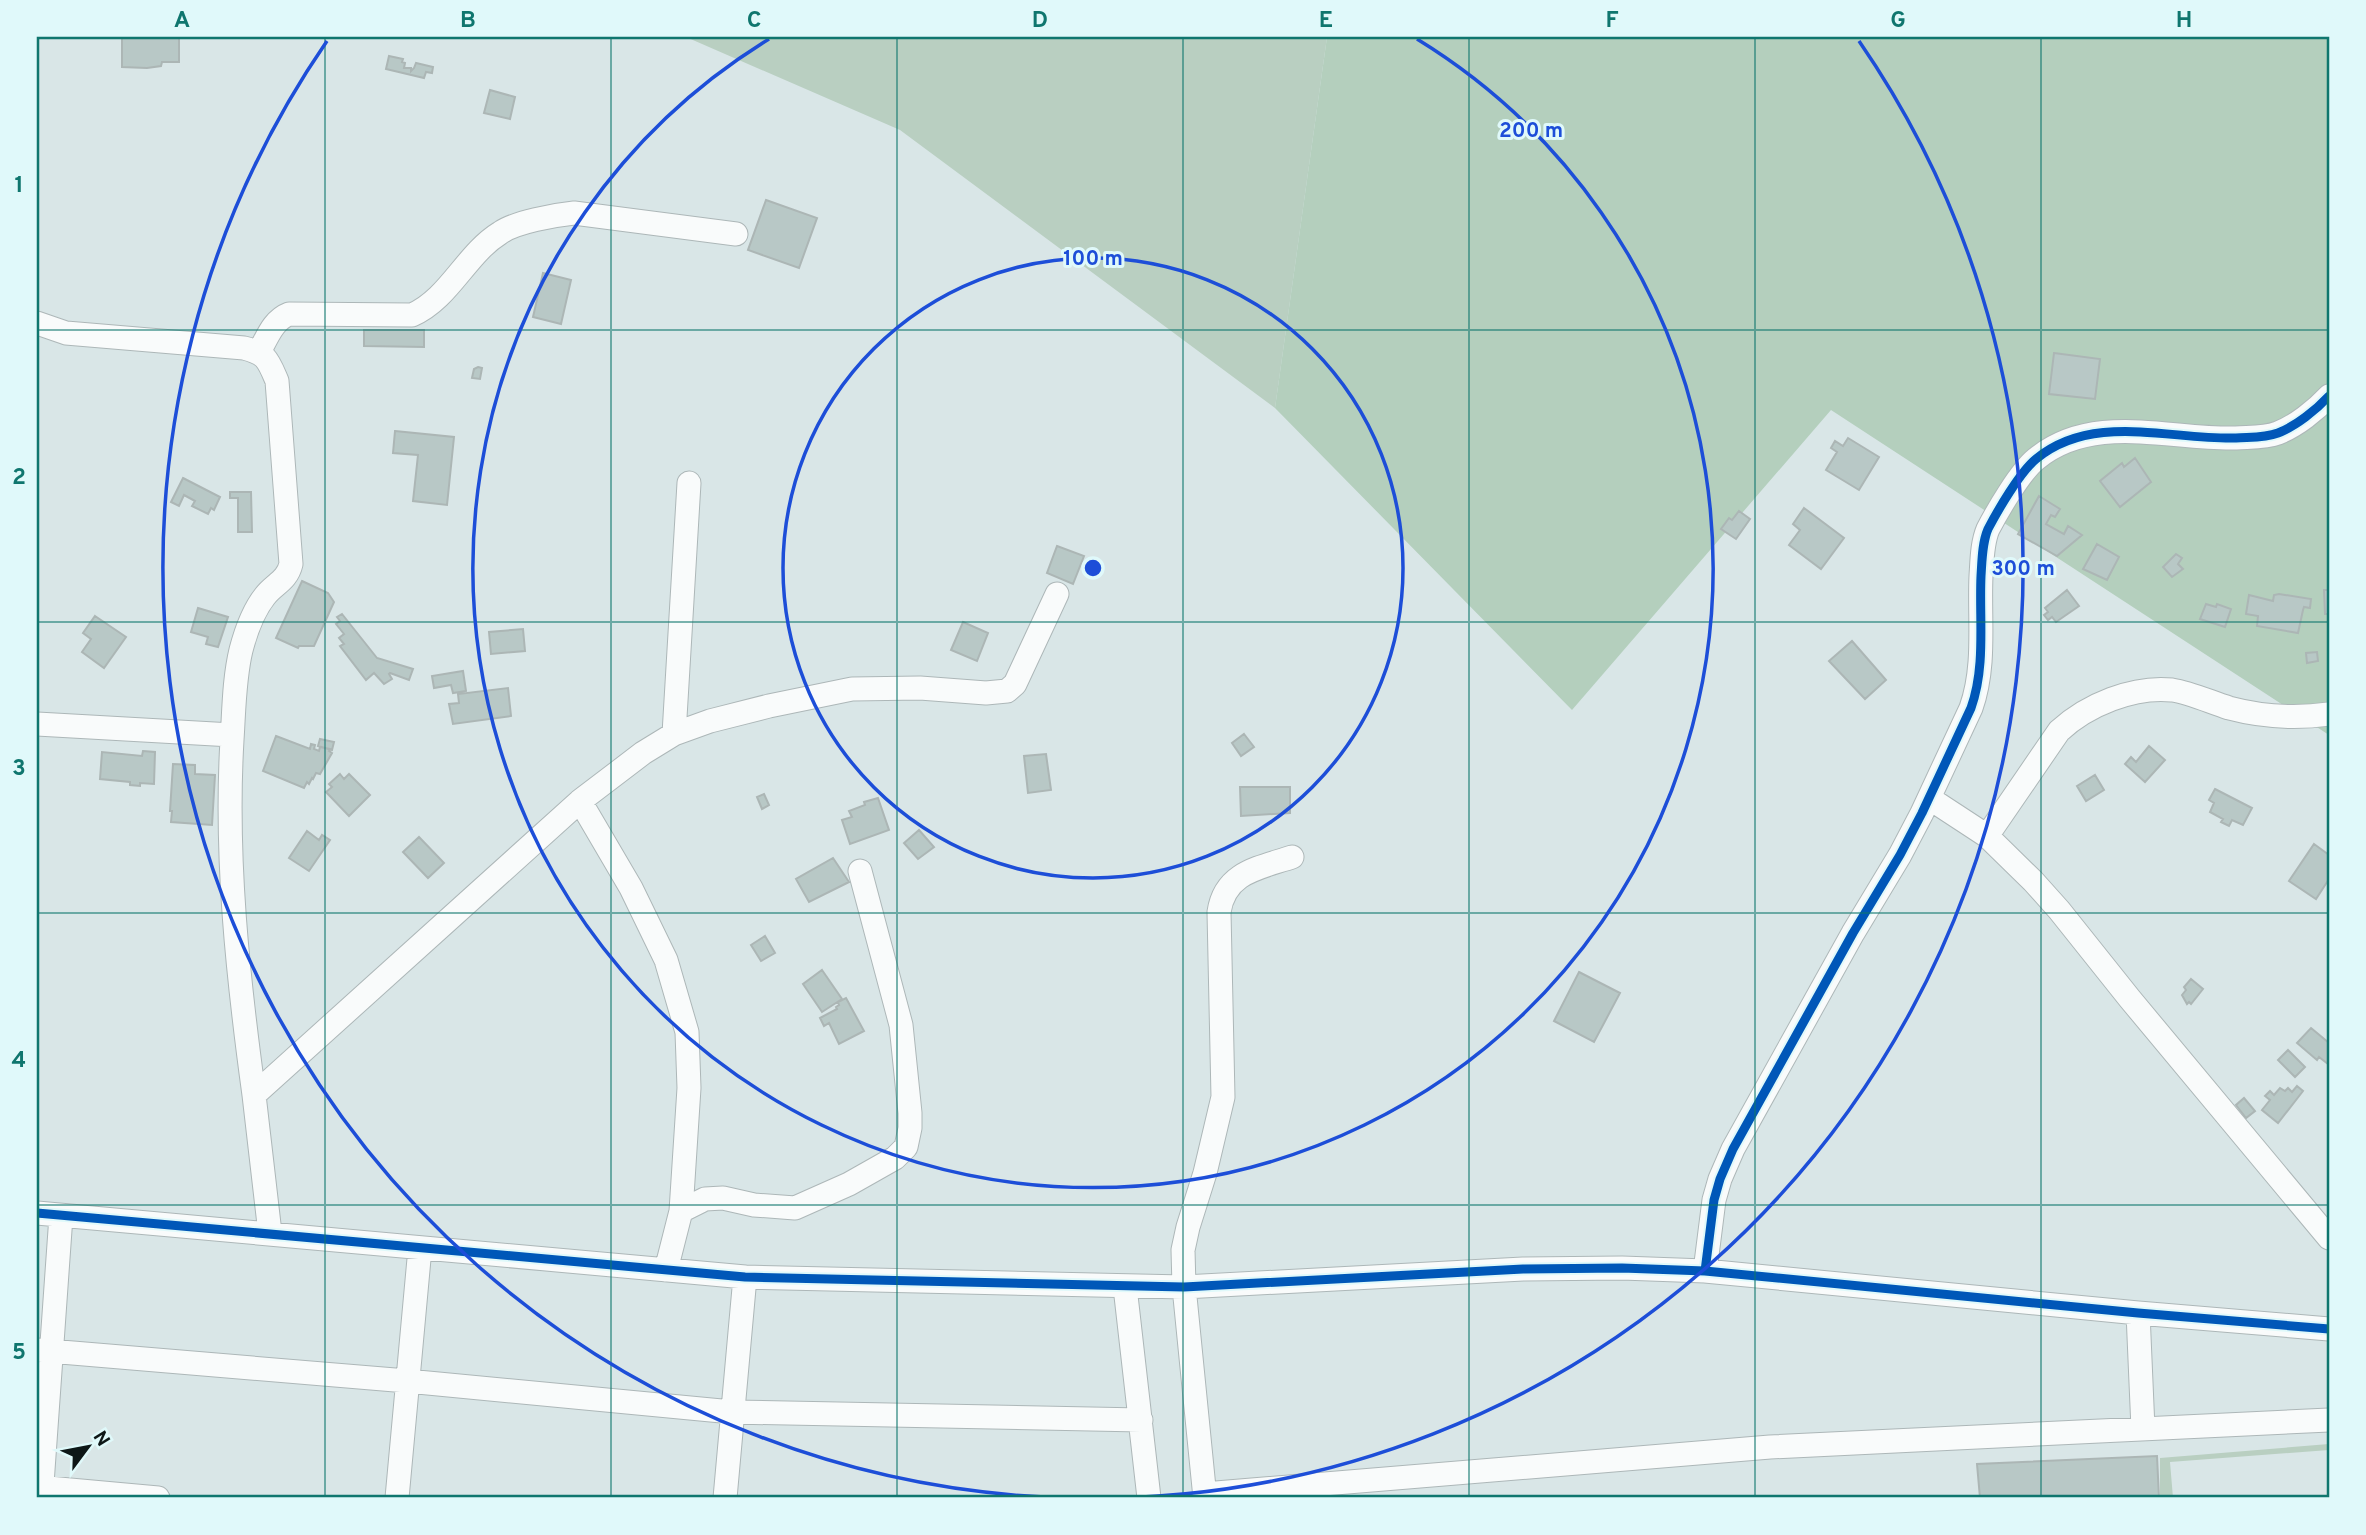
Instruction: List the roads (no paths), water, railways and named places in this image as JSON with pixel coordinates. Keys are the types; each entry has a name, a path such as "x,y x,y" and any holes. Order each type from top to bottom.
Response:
{"street":[{"path":"259,352 274,325 289,314 412,315 426,309 486,243 502,231 553,215 574,213 736,233"},
{"path":"37,323 66,333 223,346 259,352 266,358 276,381 291,564 288,575 267,593 252,618 241,650 236,681 229,788 239,987 270,1233"},
{"path":"1705,1271 1714,1200 1734,1149 1853,933 1900,855 1971,708 1980,651 1981,568 1987,531 2025,470 2053,448 2093,433 2133,432 2223,438 2277,434 2329,396"},
{"path":"674,734 689,483"},
{"path":"254,1096 580,801 643,753 674,734 710,721 852,689 909,688 986,693 1007,691 1015,684 1057,594"},
{"path":"1987,836 2059,731 2090,709 2122,696 2148,690 2172,690 2229,708 2269,716 2288,718 2329,713"},
{"path":"37,723 232,735"},
{"path":"1929,798 1987,836 2033,881 2329,1238"},
{"path":"580,801 631,888 666,960 687,1032 690,1088 681,1211 666,1269"},
{"path":"1292,858 1243,874 1229,886 1220,903 1223,1097 1205,1173 1184,1239 1184,1287 1205,1496 1770,1447 2329,1420"},
{"path":"681,1211 705,1199 723,1198 754,1205 795,1208 830,1194 895,1158 906,1147 910,1113 901,1025 860,871"},
{"path":"37,1213 745,1277 1184,1287 1574,1267 1705,1271 2329,1329"},
{"path":"61,1216 44,1351 40,1491 158,1498"},
{"path":"397,1498 420,1248"},
{"path":"725,1498 745,1277"},
{"path":"1125,1287 1149,1498"},
{"path":"2138,1313 2143,1429"},
{"path":"44,1351 407,1381 732,1412 1141,1420"}]}
